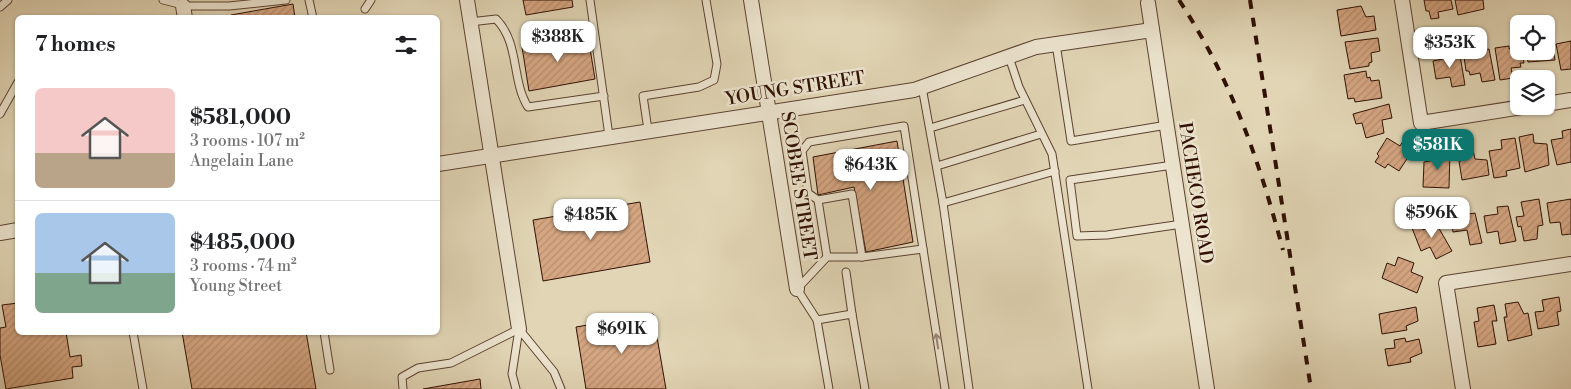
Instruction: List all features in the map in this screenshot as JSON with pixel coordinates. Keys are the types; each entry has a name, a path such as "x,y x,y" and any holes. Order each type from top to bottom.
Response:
{"street":[{"path":"467,0 520,329"},
{"name":"SCOBEE STREET","path":"751,0 797,289"},
{"path":"1402,0 1422,123 1510,109"},
{"name":"PACHECO ROAD","path":"1148,3 1207,389"},
{"name":"YOUNG STREET","path":"440,164 922,87 1036,48 1152,30"},
{"path":"1555,103 1571,100"},
{"path":"0,233 15,230"},
{"path":"1462,389 1446,283 1571,264"}],"lane":[{"path":"0,7 8,0"},
{"path":"163,0 185,5 229,6 286,0"},
{"path":"309,0 312,15"},
{"path":"365,9 371,0"},
{"path":"590,0 598,45 609,136"},
{"path":"648,130 643,96 699,87 714,80 717,64 706,0"},
{"path":"470,22 496,19 504,27 512,45 522,97 528,107 604,96"},
{"path":"1056,44 1071,141 1167,126"},
{"path":"1009,57 1025,100 1052,154 1088,389"},
{"path":"0,114 15,87"},
{"path":"922,87 937,166 970,389"},
{"path":"930,128 1025,100"},
{"path":"862,257 852,194 818,200 808,193 802,151 809,142 904,126 945,389"},
{"path":"937,166 1042,134"},
{"path":"1173,165 1070,180 1077,236 1107,235 1182,224"},
{"path":"943,204 1055,171"},
{"path":"818,200 827,257"},
{"path":"829,389 817,320 797,289 827,257 862,257 923,249"},
{"path":"846,272 864,389"},
{"path":"817,320 852,314"},
{"path":"403,389 402,377 418,368 451,363 520,329"},
{"path":"516,389 512,374 520,329"},
{"path":"520,329 554,372 560,389"},
{"path":"134,335 143,389"},
{"path":"324,335 330,370"}],"building":[{"path":"523,0 572,0 573,7 526,15"},
{"path":"1424,0 1451,0 1453,9 1438,12 1439,18 1431,19 1429,11 1426,11"},
{"path":"1455,0 1483,0 1484,9 1458,15"},
{"path":"293,4 295,15 231,15"},
{"path":"1361,6 1366,17 1374,16 1376,30 1341,36 1337,10"},
{"path":"588,36 595,79 529,91 522,47"},
{"path":"1378,38 1380,51 1371,53 1372,62 1369,63 1369,66 1350,69 1345,42"},
{"path":"1571,41 1571,69 1561,70 1556,44"},
{"path":"1509,46 1510,60 1524,60 1524,63 1520,63 1521,67 1511,68 1510,78 1500,80 1495,48"},
{"path":"1475,47 1476,51 1489,49 1495,80 1482,82 1480,73 1470,75 1469,71 1466,71 1463,49"},
{"path":"1459,50 1465,85 1452,87 1450,77 1436,79 1433,61 1448,58 1447,52"},
{"path":"1528,60 1555,60 1528,62"},
{"path":"1366,71 1367,78 1370,77 1371,81 1379,80 1382,98 1355,102 1354,98 1348,99 1344,75"},
{"path":"1389,104 1392,118 1382,120 1384,133 1366,138 1362,123 1356,124 1353,114"},
{"path":"1571,129 1571,162 1557,165 1551,140 1563,138 1562,131"},
{"path":"1533,134 1534,143 1547,144 1549,165 1525,172 1519,137"},
{"path":"1387,138 1400,146 1405,138 1416,145 1399,171 1388,164 1385,168 1375,162 1379,156 1377,154"},
{"path":"1515,138 1520,168 1506,171 1507,176 1494,178 1489,151 1502,149 1501,140"},
{"path":"897,141 913,242 866,252 854,187 818,195 813,157"},
{"path":"1473,150 1475,159 1487,160 1489,175 1462,180 1459,161 1461,161 1460,152"},
{"path":"1435,151 1450,151 1449,188 1423,187 1424,162 1435,160"},
{"path":"1539,199 1543,225 1538,226 1537,239 1524,241 1521,226 1518,227 1516,217 1524,216 1521,202"},
{"path":"1571,199 1571,234 1562,235 1560,222 1550,223 1547,203"},
{"path":"640,202 650,262 543,281 533,220"},
{"path":"1508,206 1516,241 1500,244 1498,231 1487,233 1484,216 1498,214 1497,207"},
{"path":"1475,213 1482,243 1470,245 1467,230 1453,232 1451,217"},
{"path":"1433,218 1452,251 1436,259 1430,247 1421,251 1412,228 1420,224 1423,230 1427,228 1424,222"},
{"path":"1398,257 1414,263 1411,272 1423,277 1417,293 1382,278 1387,263 1395,266"},
{"path":"1559,297 1561,311 1557,312 1559,325 1538,329 1535,312 1544,311 1542,300"},
{"path":"1518,302 1524,314 1528,313 1532,335 1508,341 1504,317 1507,317 1505,304"},
{"path":"15,303 15,335 66,335 70,357 81,355 82,366 72,367 73,378 6,389 0,355 0,328 6,327 2,305"},
{"path":"1494,305 1497,321 1492,321 1496,344 1478,347 1474,322 1479,321 1477,308"},
{"path":"1416,307 1418,321 1406,326 1407,330 1382,334 1379,314"},
{"path":"653,314 666,389 586,389 576,327"},
{"path":"183,335 307,335 316,389 192,389"},
{"path":"1405,338 1406,342 1419,339 1422,353 1410,358 1411,362 1388,366 1385,349 1395,348 1394,340"},
{"path":"480,379 481,389 423,389"}],"railway":[{"path":"1179,0 1214,60 1242,120 1264,183 1283,250"},
{"path":"1250,0 1311,389"}]}
